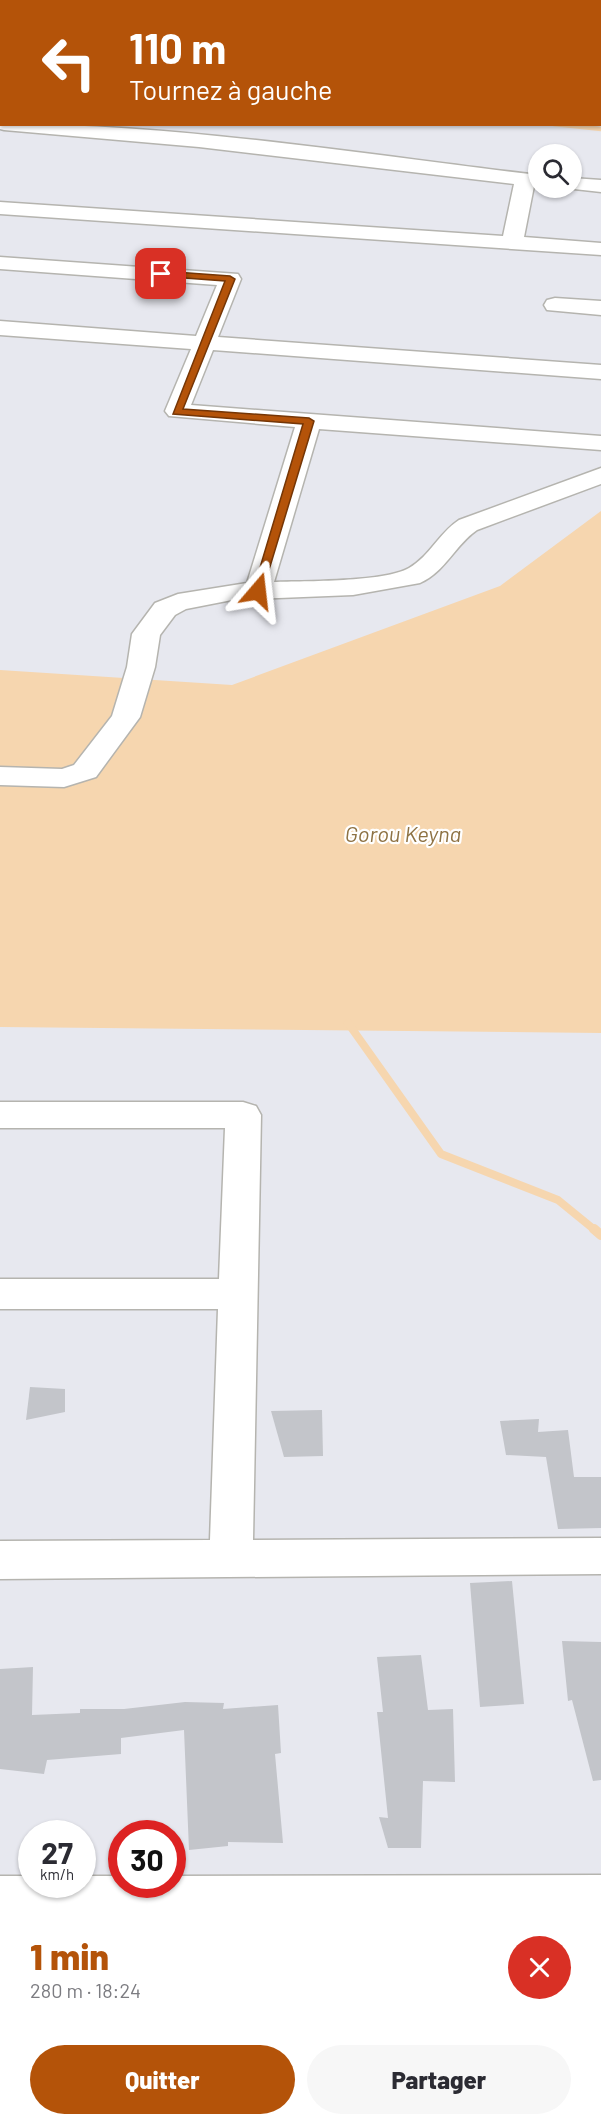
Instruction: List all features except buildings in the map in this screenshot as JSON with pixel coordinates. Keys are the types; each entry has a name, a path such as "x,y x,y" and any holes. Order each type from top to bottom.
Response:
{"street":[{"path":"25,126 199,141 528,180"},
{"path":"582,185 601,186"},
{"path":"512,243 528,193"},
{"path":"0,208 601,249"},
{"path":"0,263 230,279 177,411 601,443"},
{"path":"555,305 601,308"},
{"path":"0,328 601,372"},
{"path":"258,591 309,421"},
{"path":"0,776 64,778 86,771 126,717 141,667 146,634 165,609 187,600 232,592 353,587 411,577 420,573 439,556 453,535 468,525 601,476"},
{"path":"0,1115 243,1115 231,1559"},
{"path":"0,1294 238,1294"},
{"path":"0,1560 601,1556"},
{"path":"0,1900 342,1908 601,1899"}],"water":[{"name":"Gorou Keyna","path":"601,511 601,1033 0,1027 0,670 232,685 500,586"}],"waterway":[{"path":"573,126 601,129"},
{"path":"348,1023 441,1154 558,1200 596,1231"},
{"path":"594,1229 601,1235"}],"route":[{"path":"161,274 230,279 177,411 309,421 258,591"}]}
